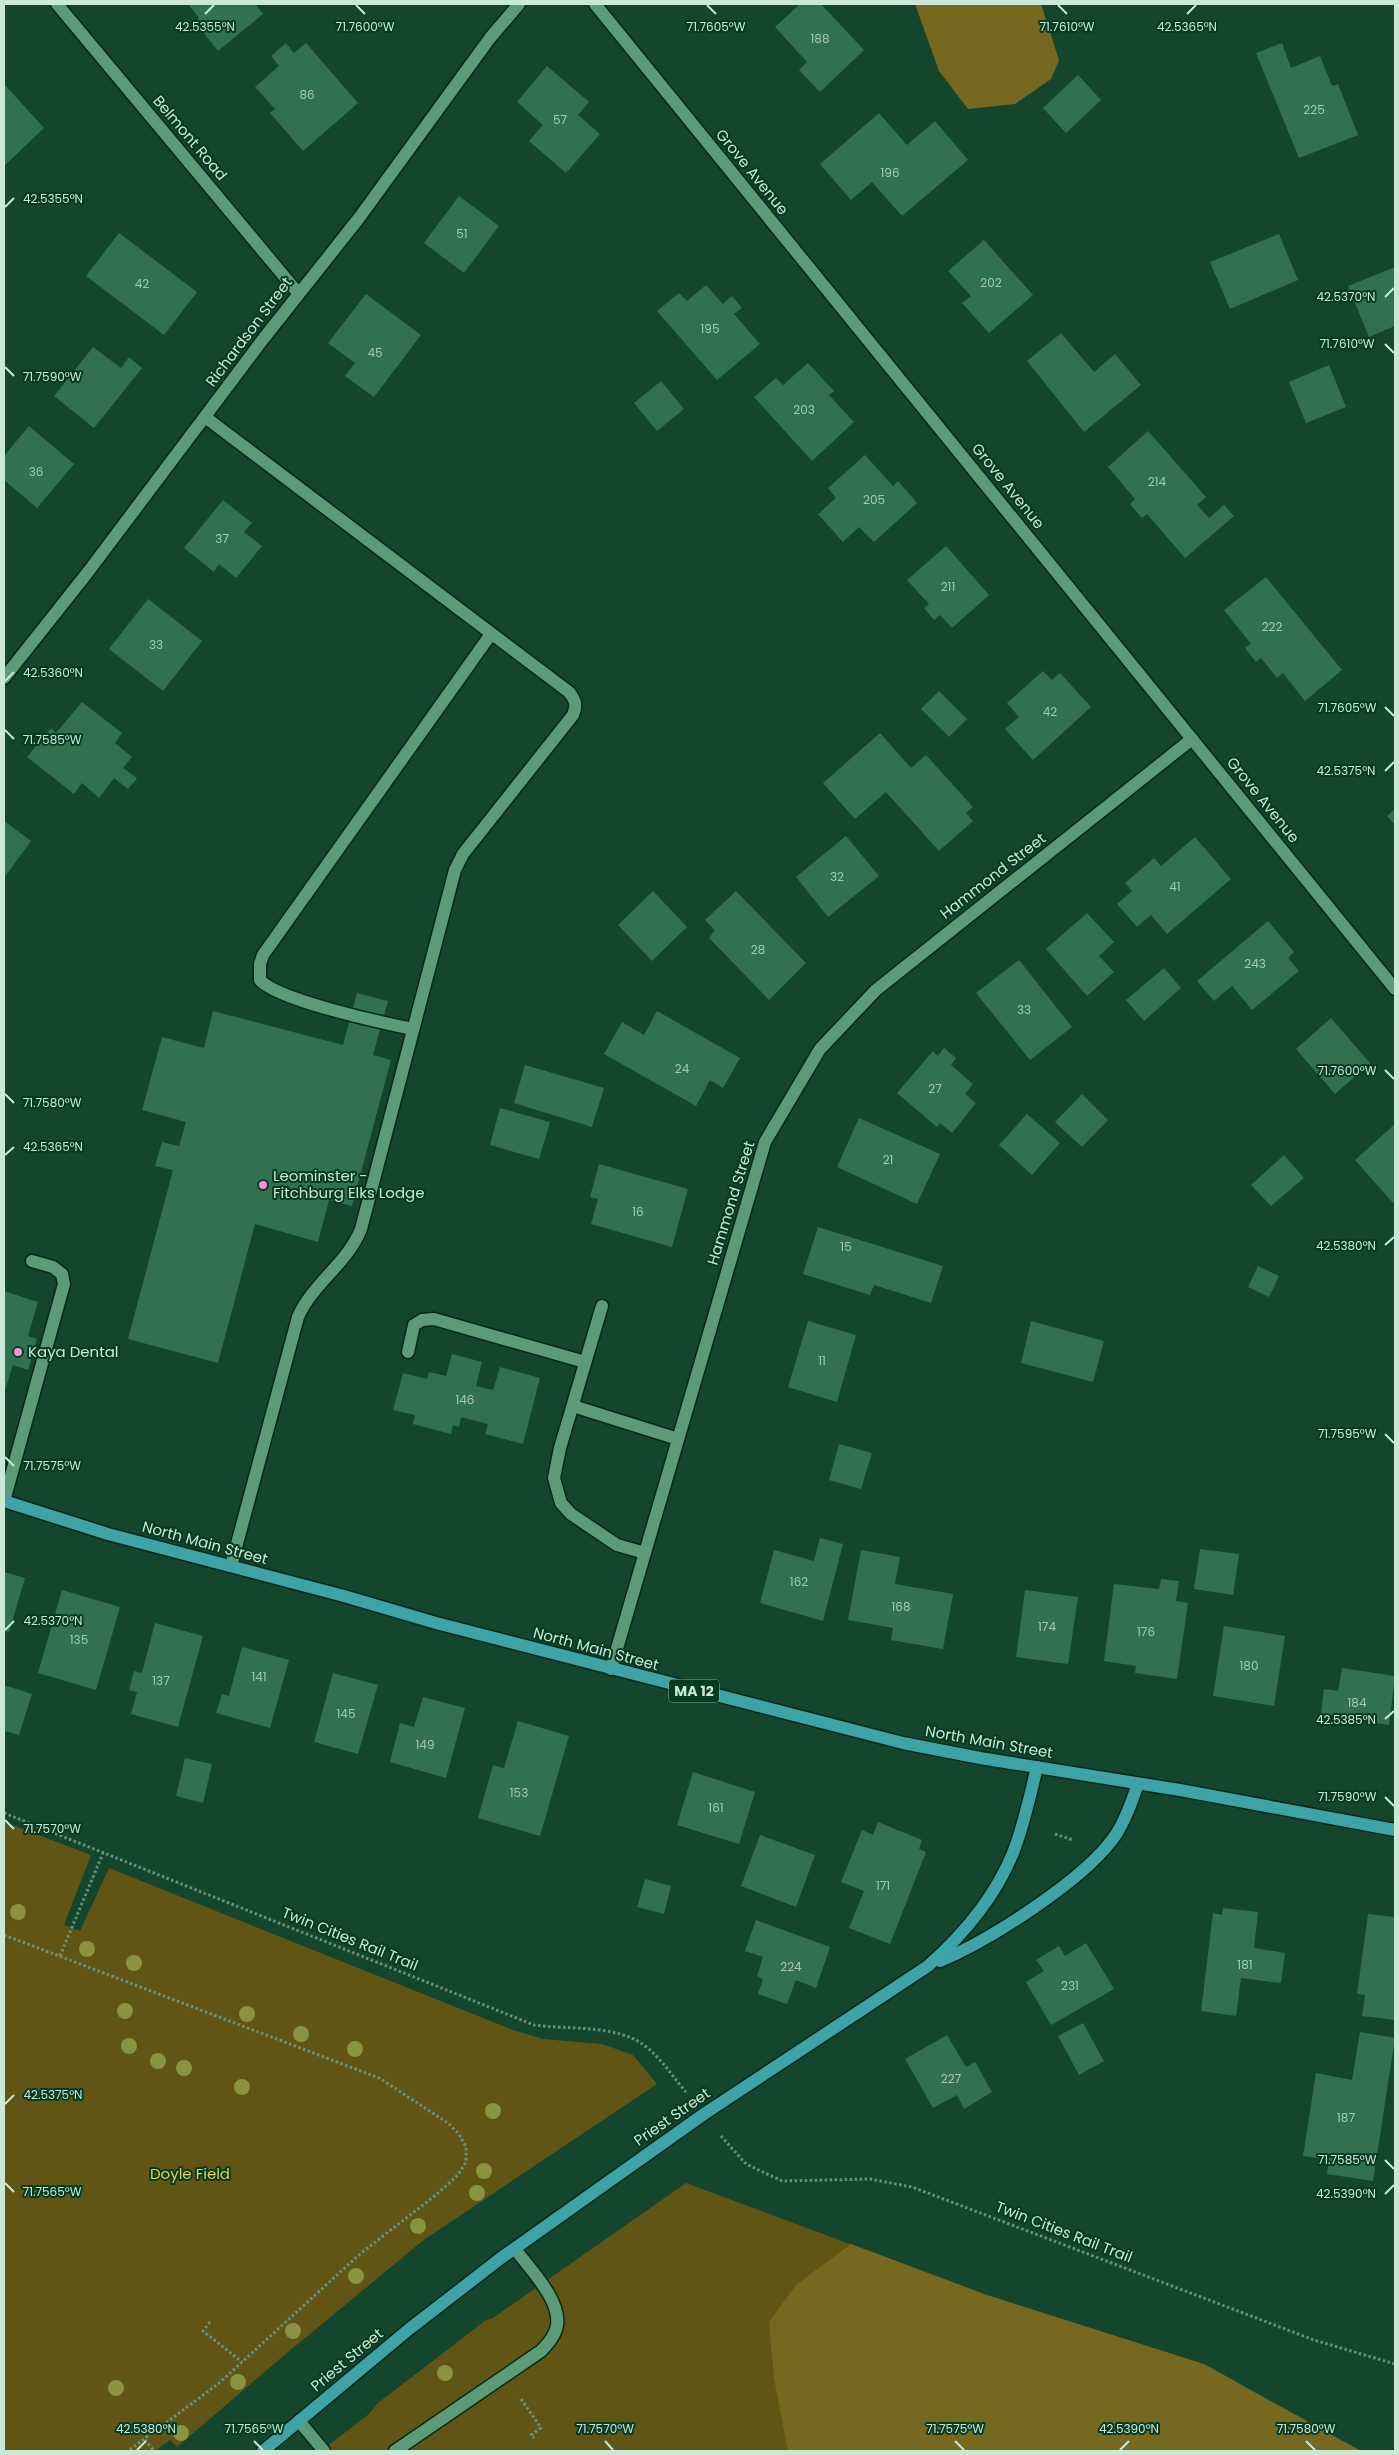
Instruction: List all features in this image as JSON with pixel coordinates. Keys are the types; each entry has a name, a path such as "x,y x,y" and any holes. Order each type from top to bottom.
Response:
{"main road":[{"name":"North Main Street","path":"4,1501 108,1534 436,1623 903,1743 1395,1830"},
{"name":"Priest Street","path":"263,2451 408,2330 515,2249 704,2114 928,1966 966,1928 1000,1878 1013,1853 1037,1767"},
{"path":"928,1966 962,1952 996,1932 1082,1870 1117,1834 1128,1812 1138,1784"}],"street":[{"name":"Belmont Road","path":"57,4 298,294"},
{"name":"Richardson Street","path":"4,678 88,572 298,294 359,218 490,38 519,4"},
{"name":"Grove Avenue","path":"595,4 1395,989"},
{"path":"205,417 569,692 575,700 576,707 572,715 463,854 450,885 361,1230 354,1246 344,1260 302,1306 292,1332 231,1566"},
{"path":"413,1029 351,1015 278,992 260,980 260,964 262,955 491,634"},
{"name":"Hammond Street","path":"611,1669 765,1142 820,1049 876,990 1192,738"},
{"path":"4,1501 64,1284 62,1274 58,1270 32,1261"},
{"path":"602,1306 554,1478 562,1503 571,1514 617,1545 645,1553"},
{"path":"408,1352 414,1325 422,1320 434,1319 586,1362"},
{"path":"573,1406 678,1439"},
{"path":"395,2451 541,2351 550,2340 557,2327 558,2313 543,2286 515,2249"},
{"path":"299,2421 324,2451"}],"path":[{"name":"Twin Cities Rail Trail","path":"4,1813 534,2025 607,2031 635,2041 644,2045 658,2058 675,2075 679,2084"},
{"path":"1055,1834 1076,1841"},
{"path":"60,1956 103,1853"},
{"path":"4,1935 379,2078 448,2123 459,2134 466,2147 466,2162 458,2175 438,2194 360,2254 211,2389 128,2451"},
{"name":"Twin Cities Rail Trail","path":"728,2144 746,2164 782,2181 870,2179 912,2187 1314,2340 1395,2364"},
{"path":"210,2322 203,2331 242,2362"},
{"path":"534,2418 541,2428 530,2435 534,2438"},
{"path":"145,2440 154,2451"}],"green space":[{"name":"Doyle Field","path":"4,1822 91,1855 64,1925 80,1931 109,1868 513,2030 543,2039 602,2044 633,2055 657,2084 425,2239 177,2447 170,2440 155,2451 4,2451"},
{"path":"686,2183 984,2294 884,2451 321,2451 369,2414 378,2403 486,2320 493,2318"}],"shaded area":[{"path":"915,4 1041,4 1059,60 1051,79 1015,104 968,109 939,71"},
{"path":"851,2244 984,2294 1204,2364 1361,2451 788,2451 774,2378 769,2322 796,2285"}],"building":[{"path":"188,4 255,4 263,14 218,51 195,22 199,18"},
{"path":"800,4 821,4 864,50 820,92 799,70 807,62 775,27"},
{"path":"286,43 294,53 306,43 358,103 303,151 270,113 275,109 255,87 279,66 271,56"},
{"path":"1282,43 1291,68 1320,56 1332,86 1338,84 1358,135 1299,158 1256,53"},
{"path":"547,66 589,102 578,115 600,134 566,173 529,141 543,125 517,102"},
{"path":"1078,75 1101,100 1066,133 1043,108"},
{"path":"4,84 44,128 4,166"},
{"path":"879,113 907,145 935,121 968,160 902,216 872,182 851,200 820,164"},
{"path":"459,196 499,226 464,273 424,243"},
{"path":"119,233 197,292 164,335 86,276"},
{"path":"1279,234 1298,280 1230,309 1210,262"},
{"path":"984,240 1033,295 989,333 962,303 971,296 948,271"},
{"path":"1395,267 1395,326 1369,337 1348,286"},
{"path":"706,285 723,304 732,296 742,308 734,314 760,344 717,380 657,311 679,293 687,301"},
{"path":"366,294 421,335 374,397 345,376 355,363 328,343"},
{"path":"1061,333 1094,372 1115,354 1141,385 1084,432 1027,361"},
{"path":"93,347 121,368 129,357 142,368 94,428 54,396"},
{"path":"808,363 834,391 829,395 854,422 812,461 754,397 776,378 783,385"},
{"path":"1329,365 1346,407 1306,423 1289,382"},
{"path":"661,381 684,409 657,431 634,403"},
{"path":"29,426 74,464 37,508 4,480 4,456"},
{"path":"1148,431 1206,497 1197,505 1209,518 1224,505 1234,516 1185,558 1147,514 1142,518 1130,504 1135,499 1108,467"},
{"path":"865,455 893,486 898,481 917,503 874,542 859,527 843,542 818,514 836,498 828,488"},
{"path":"223,500 252,523 244,532 262,546 236,578 219,564 214,572 184,548"},
{"path":"946,546 989,595 952,628 940,615 934,620 924,608 929,604 907,580"},
{"path":"1266,577 1342,670 1305,701 1283,673 1277,678 1261,658 1256,662 1245,648 1251,644 1224,610"},
{"path":"148,599 202,641 163,691 109,649"},
{"path":"1043,671 1052,680 1060,673 1091,707 1033,760 1005,729 1019,717 1007,703"},
{"path":"939,691 967,719 949,737 921,709"},
{"path":"82,702 122,733 115,743 132,757 123,768 137,778 128,789 114,778 99,798 82,783 74,794 27,757 51,728 56,733"},
{"path":"880,733 911,768 926,755 973,807 966,813 973,821 939,851 886,792 855,819 823,783"},
{"path":"1395,809 1395,825 1387,816"},
{"path":"4,821 31,841 4,878"},
{"path":"846,836 879,876 828,917 796,877"},
{"path":"1195,837 1231,879 1167,934 1151,915 1137,927 1117,904 1132,891 1125,883 1154,858 1161,866"},
{"path":"653,891 687,927 652,961 618,925"},
{"path":"736,891 806,963 769,1000 709,938 715,930 705,920"},
{"path":"1087,913 1114,942 1099,956 1114,972 1087,996 1046,949"},
{"path":"1268,921 1294,952 1288,958 1299,971 1252,1010 1232,986 1214,1001 1197,981"},
{"path":"1019,960 1072,1027 1030,1060 976,993"},
{"path":"1164,968 1181,988 1144,1021 1126,1000"},
{"name":"Leominster - Fitchburg Elks Lodge","path":"357,993 388,1001 373,1055 391,1060 352,1206 329,1200 318,1242 255,1224 218,1363 128,1339 173,1170 155,1166 162,1142 179,1146 186,1122 142,1110 162,1037 204,1048 213,1011 343,1045"},
{"path":"657,1011 740,1058 723,1088 710,1080 696,1106 604,1054 622,1022 644,1035"},
{"path":"1331,1018 1370,1063 1335,1094 1296,1049"},
{"path":"944,1048 956,1058 951,1065 973,1084 965,1094 976,1103 952,1133 940,1123 937,1127 897,1093 933,1051 938,1056"},
{"path":"525,1065 604,1088 592,1127 514,1103"},
{"path":"1082,1094 1108,1120 1082,1147 1055,1122"},
{"path":"500,1108 550,1122 539,1159 490,1145"},
{"path":"1027,1114 1060,1143 1032,1175 999,1145"},
{"path":"859,1118 940,1154 917,1204 837,1167"},
{"path":"1395,1124 1395,1201 1393,1203 1355,1160"},
{"path":"1284,1155 1304,1178 1271,1206 1251,1185"},
{"path":"599,1164 688,1189 672,1247 591,1224 598,1199 590,1197"},
{"path":"818,1227 943,1266 931,1303 874,1285 870,1295 803,1274"},
{"path":"1258,1266 1279,1276 1269,1297 1248,1287"},
{"name":"Kaya Dental","path":"4,1291 38,1302 28,1336 37,1339 28,1370 13,1365 4,1393"},
{"path":"808,1321 856,1335 837,1402 788,1387"},
{"path":"1031,1321 1104,1341 1093,1382 1021,1363"},
{"path":"452,1354 482,1362 476,1386 493,1390 500,1367 540,1378 523,1444 485,1434 488,1424 461,1417 459,1427 453,1425 451,1434 413,1424 415,1415 393,1410 403,1373 427,1379 429,1372 446,1376"},
{"path":"839,1444 872,1453 861,1489 829,1480"},
{"path":"820,1538 843,1544 823,1621 760,1603 774,1550 814,1561"},
{"path":"1200,1549 1239,1554 1233,1595 1194,1589"},
{"path":"861,1550 900,1557 895,1584 953,1594 943,1649 891,1640 893,1628 848,1620"},
{"path":"4,1572 25,1578 9,1632 4,1631"},
{"path":"1161,1579 1179,1581 1176,1601 1188,1603 1177,1679 1135,1673 1136,1666 1104,1661 1114,1584 1159,1589"},
{"path":"62,1590 120,1607 96,1690 38,1673"},
{"path":"1025,1590 1078,1597 1068,1664 1016,1657"},
{"path":"155,1623 203,1636 178,1727 131,1714 137,1692 129,1690 134,1671 142,1673"},
{"path":"1224,1626 1285,1636 1274,1706 1213,1696"},
{"path":"242,1647 289,1660 270,1728 216,1713 222,1694 229,1696"},
{"path":"1342,1668 1395,1676 1389,1725 1321,1714 1324,1689 1338,1691"},
{"path":"333,1673 378,1685 358,1754 314,1742"},
{"path":"4,1685 32,1694 19,1735 4,1731"},
{"path":"423,1697 465,1708 446,1778 390,1762 400,1723 414,1727"},
{"path":"518,1721 569,1736 540,1836 478,1818 493,1765 504,1768"},
{"path":"185,1758 212,1764 203,1803 176,1796"},
{"path":"693,1772 755,1792 739,1844 677,1825"},
{"path":"878,1822 922,1840 919,1849 926,1852 890,1944 849,1928 864,1891 841,1882 862,1830 873,1835"},
{"path":"760,1835 815,1855 796,1907 741,1886"},
{"path":"645,1879 671,1886 664,1914 637,1907"},
{"path":"1223,1908 1258,1912 1254,1948 1285,1953 1281,1983 1241,1978 1236,2016 1201,2011 1213,1913 1222,1915"},
{"path":"1368,1914 1395,1917 1395,2020 1362,2016 1365,1995 1357,1994"},
{"path":"756,1920 830,1947 816,1988 796,1980 787,2004 758,1994 763,1979 757,1976 763,1957 745,1951"},
{"path":"1086,1943 1114,1989 1051,2025 1026,1982 1044,1971 1036,1960 1059,1946 1065,1956"},
{"path":"1083,2023 1104,2061 1079,2075 1058,2036"},
{"path":"1360,2032 1395,2038 1373,2181 1327,2174 1329,2160 1303,2156 1316,2073 1352,2080"},
{"path":"947,2035 966,2067 975,2062 992,2092 964,2109 957,2095 933,2108 905,2059"}],"place":[{"name":"Leominster - Fitchburg Elks Lodge","path":"263,1185"},
{"name":"Kaya Dental","path":"18,1352"}]}
